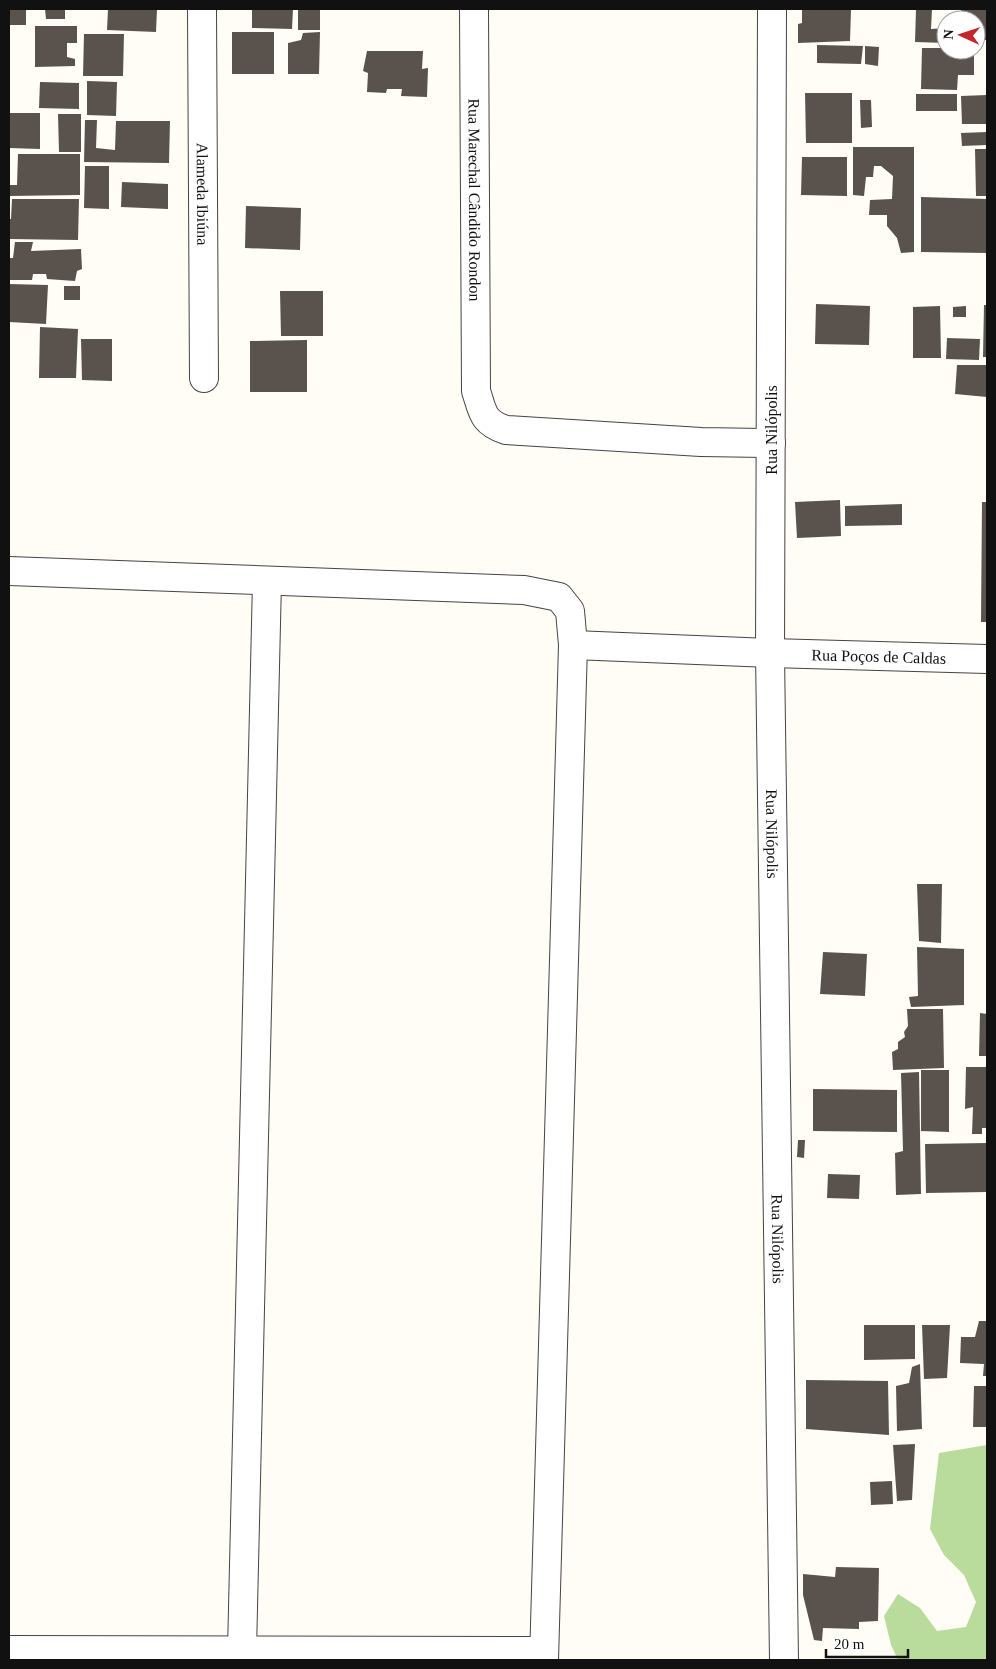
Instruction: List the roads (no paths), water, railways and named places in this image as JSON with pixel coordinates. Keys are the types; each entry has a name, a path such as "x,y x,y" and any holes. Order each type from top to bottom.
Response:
{"street":[{"name":"Alameda Ibiúna","path":"202,9 204,378"},
{"name":"Rua Marechal Cândido Rondon","path":"474,9 476,391 484,416 492,425 506,430 702,442 771,443"},
{"name":"Rua Nilópolis","path":"772,9 770,653 784,1660"},
{"path":"9,571 524,590 559,597 570,611 573,645 544,1656 242,1651 9,1650"},
{"path":"242,1651 267,581"},
{"name":"Rua Poços de Caldas","path":"573,645 987,659"}]}
